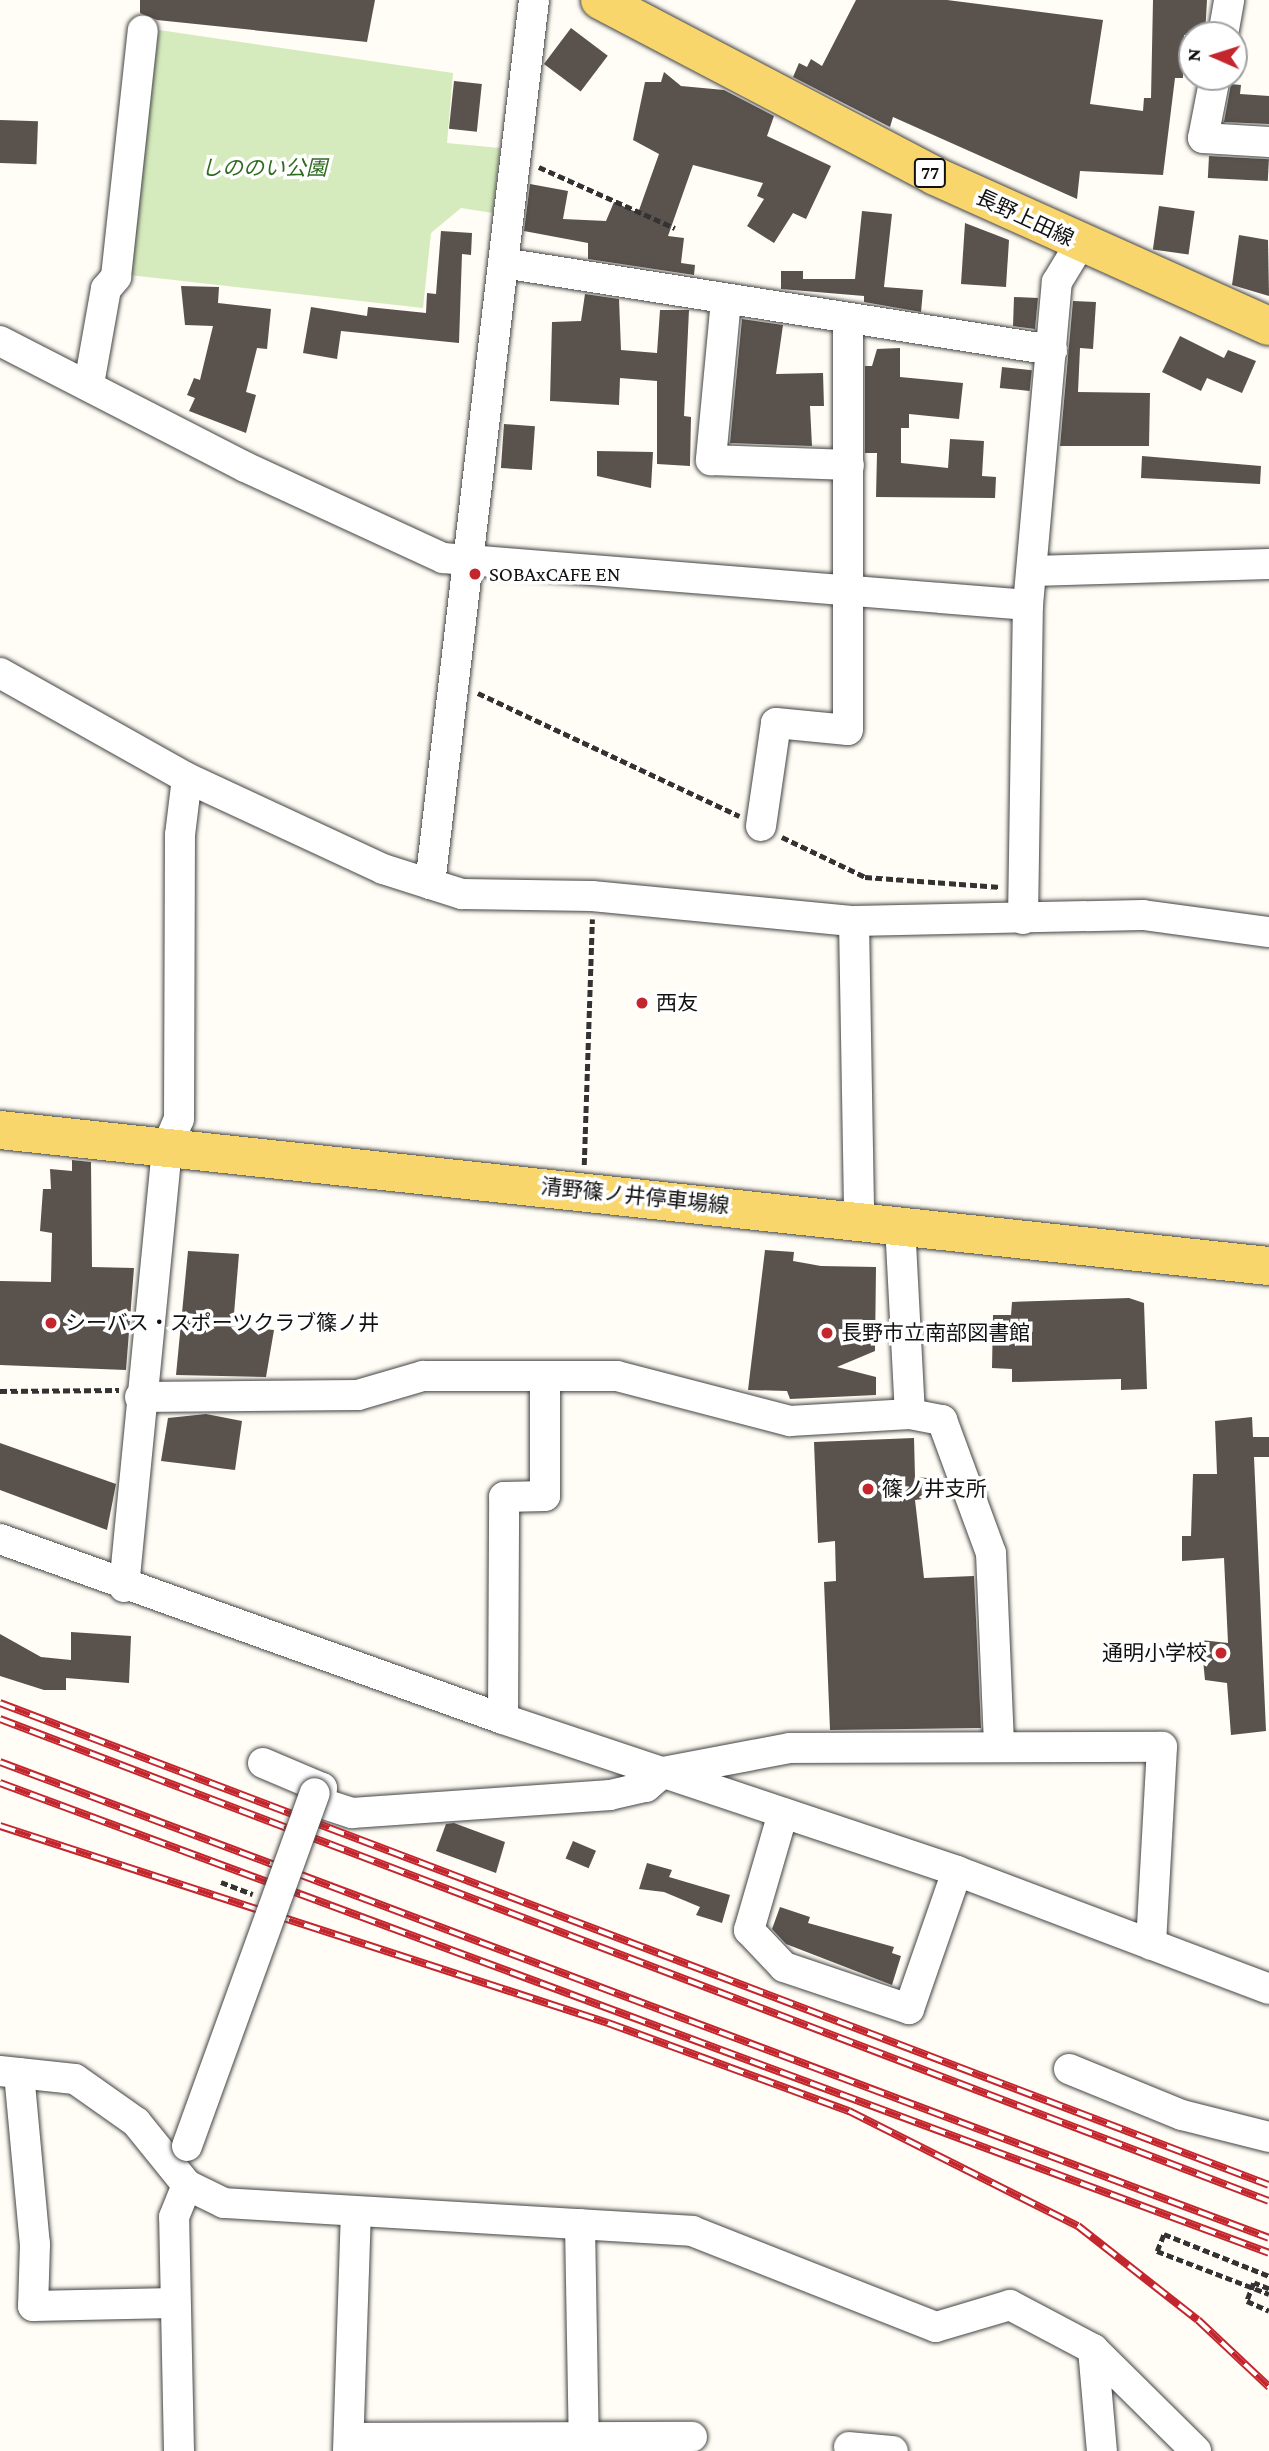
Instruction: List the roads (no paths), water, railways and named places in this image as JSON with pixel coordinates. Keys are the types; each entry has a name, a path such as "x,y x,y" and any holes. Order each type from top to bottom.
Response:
{"main road":[{"name":"長野上田線","path":"600,0 812,114 1080,244 1269,326"},
{"name":"清野篠ノ井停車場線","path":"0,1130 900,1224 1269,1266"}],"street":[{"path":"430,884 465,560 534,0"},
{"path":"1225,21 1229,0"},
{"path":"89,384 106,289 116,277 143,30"},
{"path":"1211,91 1203,138 1269,142"},
{"path":"1023,919 1028,605 1058,282 1080,244"},
{"path":"503,263 848,322 1052,350"},
{"path":"726,300 711,460 849,465"},
{"path":"761,827 776,723 848,730 848,322"},
{"path":"0,341 89,384 245,467 443,558 1028,605"},
{"path":"1033,571 1269,564"},
{"path":"0,673 187,778 383,869 462,894 592,896 854,921 1143,915 1269,932"},
{"path":"124,1587 140,1394 167,1147 179,1119 183,1070 180,835 187,778"},
{"path":"854,921 859,1220"},
{"path":"900,1224 910,1414"},
{"path":"140,1394 358,1395 423,1376 545,1380 638,1379 723,1408 790,1421 910,1414 942,1420 991,1552 999,1746"},
{"path":"503,1719 504,1497 545,1496 545,1380"},
{"path":"0,1539 124,1587 503,1719 957,1871 1269,1989"},
{"path":"263,1763 323,1788 318,1802 352,1812 610,1795 646,1787 663,1772 790,1748 1162,1747 1151,1945"},
{"path":"187,2146 315,1793"},
{"path":"783,1812 749,1930 784,1967 909,2009 957,1871"},
{"path":"212,2036 264,1898"},
{"path":"1069,2069 1182,2115 1269,2137"},
{"path":"174,2304 33,2306 36,2244 14,2187 10,2072 75,2079 136,2122 187,2185 224,2203 692,2231 936,2328 1010,2305 1093,2349 1196,2451"},
{"path":"179,2451 174,2217 187,2185"},
{"path":"355,2212 349,2444 583,2443 692,2437"},
{"path":"580,2224 583,2443"},
{"path":"1093,2349 1102,2451"},
{"path":"849,2446 893,2451"}],"railway":[{"path":"0,1703 1269,2185"},
{"path":"0,1719 1269,2201"},
{"path":"0,1762 1269,2238"},
{"path":"0,1783 1269,2253"},
{"path":"0,1826 608,2023 849,2111 1078,2226 1198,2320 1269,2387"}],"place":[{"name":"SOBAxCAFE EN","path":"475,574"},
{"name":"西友","path":"642,1003"},
{"name":"シーバス・スポーツクラブ篠ノ井","path":"51,1323"},
{"name":"長野市立南部図書館","path":"827,1333"},
{"name":"篠ノ井支所","path":"868,1489"},
{"name":"通明小学校","path":"1221,1653"}],"park label":[{"name":"しののい公園","path":"264,168"}]}
